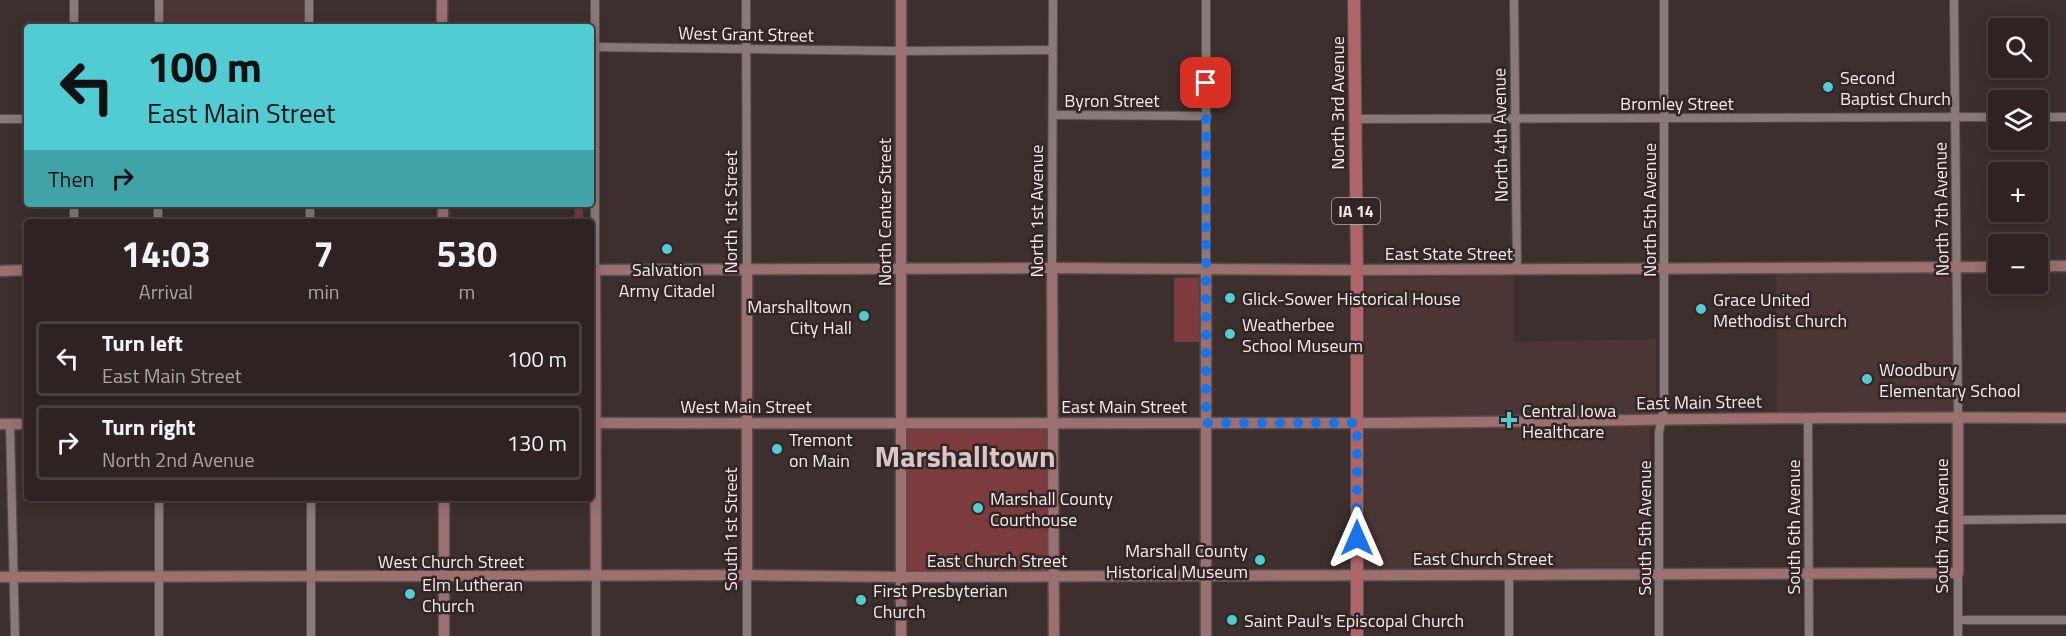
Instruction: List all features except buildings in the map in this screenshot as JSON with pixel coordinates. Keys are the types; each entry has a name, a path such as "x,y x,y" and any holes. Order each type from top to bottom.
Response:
{"main road":[{"name":"North 3rd Avenue","path":"1354,0 1357,423"},
{"name":"IA 14","path":"1357,423 1357,636"}],"street":[{"path":"74,0 74,24"},
{"path":"159,0 159,24"},
{"path":"309,0 309,24"},
{"path":"442,0 442,24"},
{"path":"594,24 595,0"},
{"name":"North 1st Street","path":"746,0 747,423"},
{"name":"North Center Street","path":"901,0 902,636"},
{"name":"North 1st Avenue","path":"1053,0 1054,636"},
{"path":"1206,0 1206,636"},
{"name":"North 4th Avenue","path":"1514,0 1517,270"},
{"name":"North 5th Avenue","path":"1661,420 1664,410 1664,0"},
{"name":"North 7th Avenue","path":"1954,0 1958,417"},
{"name":"West Grant Street","path":"594,47 900,51 1052,50"},
{"name":"Byron Street","path":"1053,115 1206,116"},
{"name":"Bromley Street","path":"1355,119 1988,117"},
{"path":"2048,117 2066,117"},
{"path":"0,119 24,119"},
{"path":"2048,266 2066,266"},
{"name":"East State Street","path":"594,270 1052,268 1517,270 1988,267"},
{"path":"0,271 24,270"},
{"name":"East Main Street","path":"901,423 1357,423 1808,417 2066,418"},
{"name":"South 6th Avenue","path":"1808,417 1809,636"},
{"name":"South 7th Avenue","path":"1958,417 1958,636"},
{"name":"South 5th Avenue","path":"1659,636 1659,432 1661,420"},
{"path":"594,423 596,636"},
{"name":"West Main Street","path":"594,423 901,423"},
{"name":"South 1st Street","path":"747,423 747,636"},
{"path":"15,636 5,424 24,424"},
{"path":"159,501 159,636"},
{"path":"310,501 311,636"},
{"path":"444,501 444,636"},
{"path":"1958,520 2066,519"},
{"name":"East Church Street","path":"901,577 1958,573"},
{"name":"West Church Street","path":"0,577 444,578 747,575 901,577"},
{"path":"1509,575 1509,636"},
{"path":"1958,620 2066,620"}],"shaded area":[{"path":"159,0 309,0 309,24 159,24"},
{"path":"572,207 583,207 583,219 574,219"},
{"name":"Woodbury Elementary School","path":"1776,268 1957,268 1958,417 1777,417"},
{"name":"Central Iowa Healthcare","path":"1514,276 1514,342 1656,339 1656,407 1650,433 1651,567 1364,571 1365,278"},
{"path":"1199,277 1200,342 1174,342 1174,278"},
{"path":"1053,422 1054,577 901,577 901,423"}],"place":[{"name":"Second Baptist Church","path":"1828,87"},
{"name":"Salvation Army Citadel","path":"667,249"},
{"name":"Glick-Sower Historical House","path":"1230,298"},
{"name":"Grace United Methodist Church","path":"1701,309"},
{"name":"Marshalltown City Hall","path":"864,316"},
{"name":"Weatherbee School Museum","path":"1230,334"},
{"name":"Woodbury Elementary School","path":"1867,379"},
{"name":"Central Iowa Healthcare","path":"1509,420"},
{"name":"Tremont on Main","path":"777,449"},
{"name":"Marshall County Courthouse","path":"978,508"},
{"name":"Marshall County Historical Museum","path":"1260,560"},
{"name":"Elm Lutheran Church","path":"410,594"},
{"name":"First Presbyterian Church","path":"861,600"},
{"name":"Saint Paul's Episcopal Church","path":"1232,620"}],"district":[{"name":"Marshalltown","path":"965,456"}],"route":[{"path":"1206,83 1206,423 1357,423 1357,538"}]}
